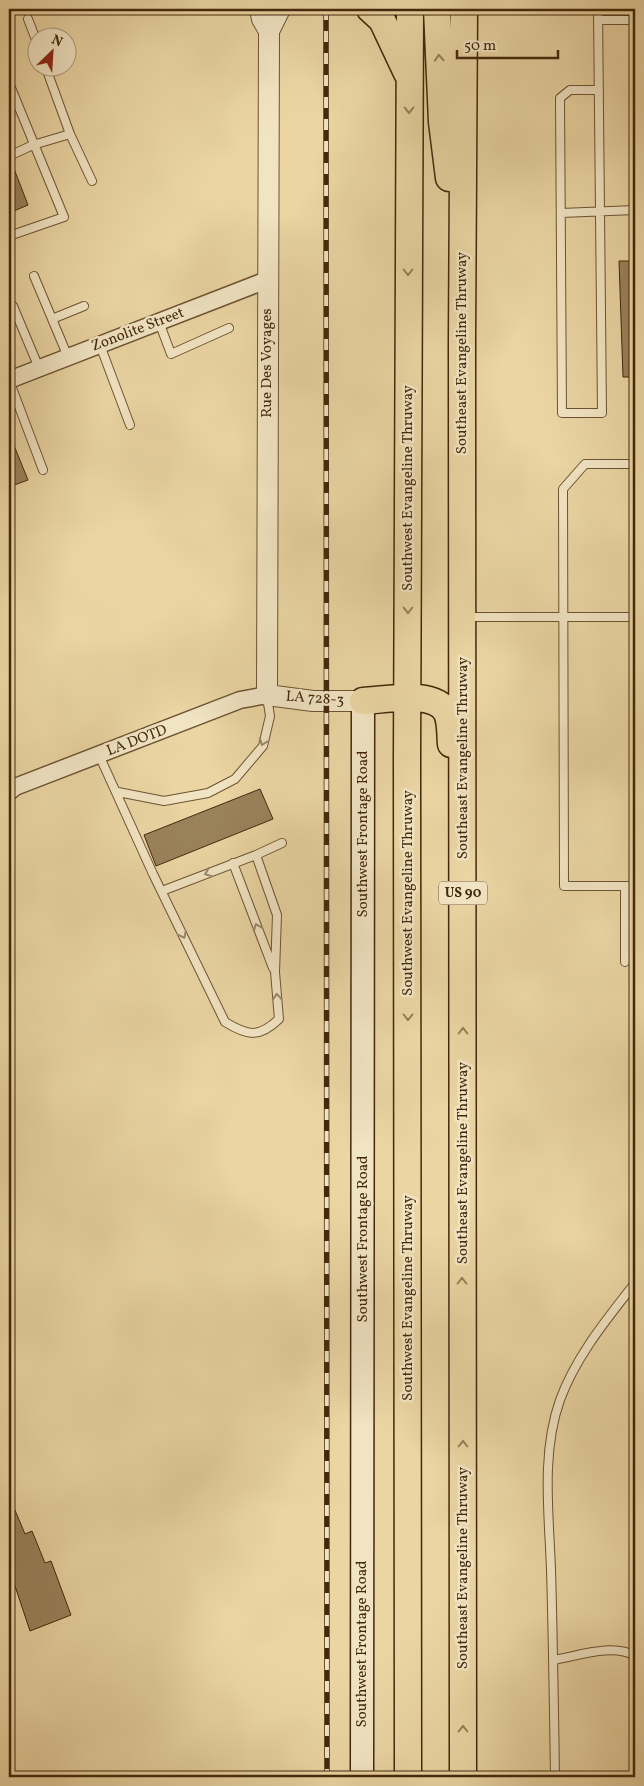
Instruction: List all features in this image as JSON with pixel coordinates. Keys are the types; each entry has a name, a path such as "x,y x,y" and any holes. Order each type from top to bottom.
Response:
{"highway":[{"path":"370,9 382,20 410,78"},
{"name":"Southwest Evangeline Thruway","path":"408,1777 407,758 410,9"},
{"path":"437,9 442,122 462,280"},
{"name":"Southeast Evangeline Thruway","path":"463,1777 462,280 464,9"},
{"path":"363,700 429,699 443,707 450,721 451,743 463,772"},
{"path":"363,700 374,704 385,713 398,733 407,758"}],"main road":[{"name":"Southwest Frontage Road","path":"362,1777 363,700"}],"street":[{"path":"260,9 262,19 269,32"},
{"path":"269,32 280,9"},
{"name":"Rue Des Voyages","path":"267,695 269,32"},
{"name":"Zonolite Street","path":"9,380 267,280"},
{"name":"LA 728-3","path":"267,695 313,701 363,700"},
{"name":"LA DOTD","path":"9,792 240,700 267,695"}],"lane":[{"path":"598,9 599,90 602,413 562,413 560,98 570,90 599,90"},
{"path":"28,19 31,28"},
{"path":"598,20 635,20"},
{"path":"50,78 70,134 92,182"},
{"path":"9,83 64,217 9,236"},
{"path":"9,156 33,145 70,134"},
{"path":"560,213 635,210"},
{"path":"34,276 68,357"},
{"path":"13,306 39,368"},
{"path":"52,319 84,306"},
{"path":"159,322 171,354 229,328"},
{"path":"100,345 130,425"},
{"path":"9,380 43,470"},
{"path":"635,464 585,464 563,489 564,886 635,886"},
{"path":"462,617 635,617"},
{"path":"118,792 164,801 208,793 235,779 263,746 270,716 267,695"},
{"path":"99,755 118,792 162,891 226,1022 238,1030 253,1034 268,1030 279,1019 275,972 277,915 256,855"},
{"path":"162,891 282,843"},
{"path":"233,863 275,972"},
{"path":"625,886 625,962"},
{"path":"625,934 635,934"},
{"path":"555,1777 548,1488 550,1436 560,1400 575,1366 597,1331 635,1283"},
{"path":"553,1660 622,1650 635,1656"}],"building":[{"path":"11,161 28,205 9,213 9,162"},
{"path":"619,261 635,261 635,377 623,377"},
{"path":"9,433 28,480 9,487"},
{"path":"260,789 273,819 156,866 144,835"},
{"path":"9,1496 25,1534 32,1531 45,1563 51,1561 71,1615 30,1631 9,1568"}],"railway":[{"path":"326,9 327,1777"}]}
